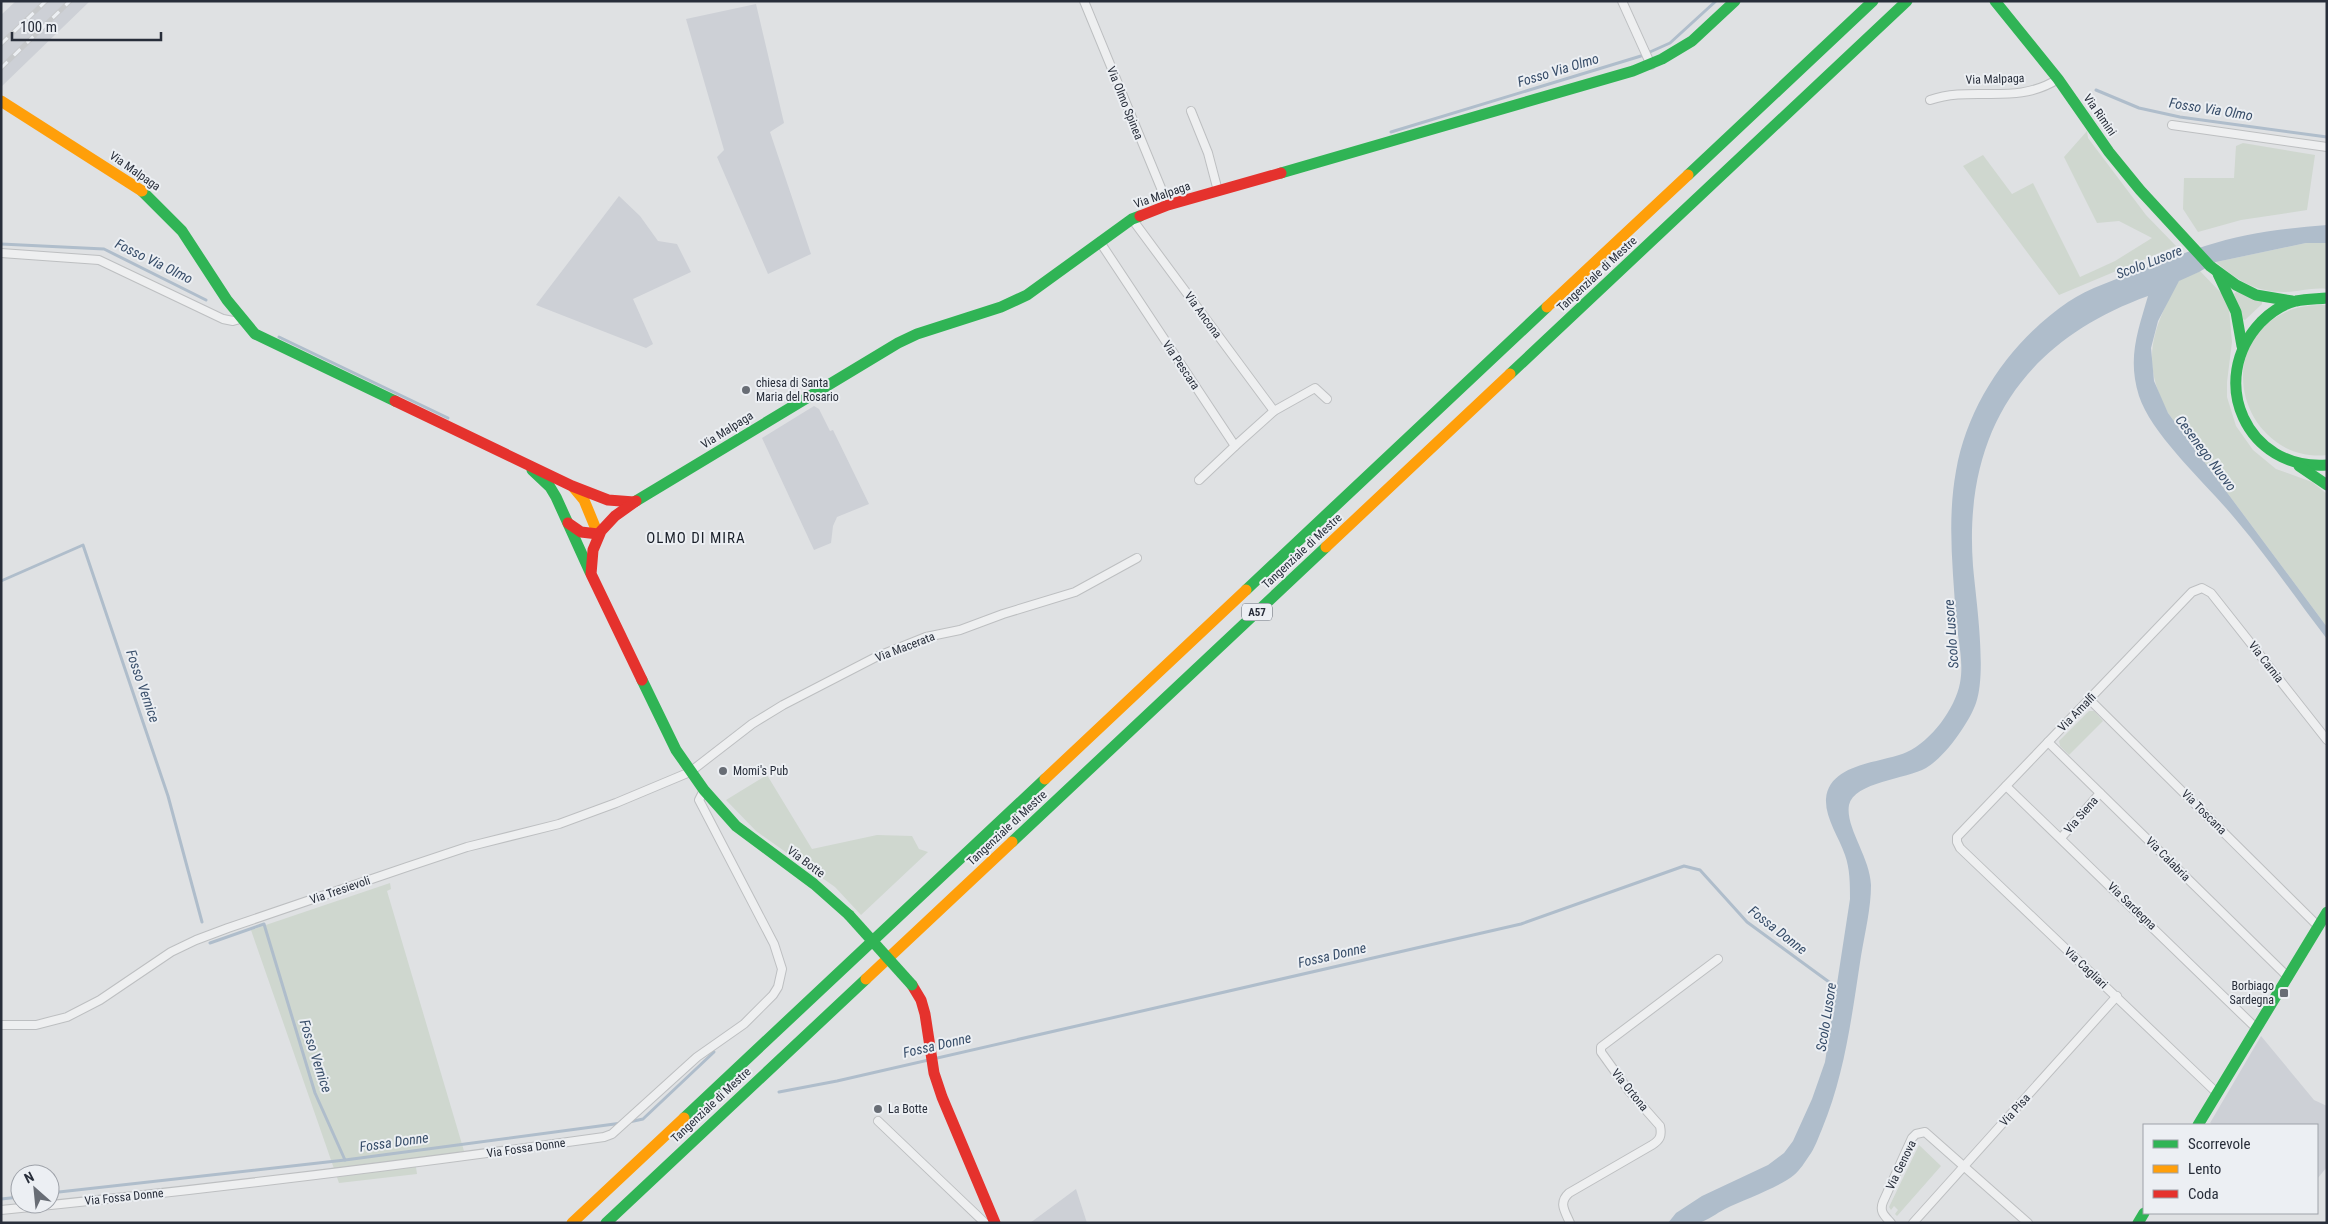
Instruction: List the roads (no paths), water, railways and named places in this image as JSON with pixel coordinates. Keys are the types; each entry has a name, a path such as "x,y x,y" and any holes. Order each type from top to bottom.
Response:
{"main road":[{"name":"Via Malpaga","path":"598,534 607,522 634,502 898,343 916,334 1001,308 1027,295 1132,219 1168,205 1583,86 1648,57 1692,41 1735,1"},
{"name":"Tangenziale di Mestre","path":"572,1223 1873,1"},
{"name":"Tangenziale di Mestre","path":"606,1223 1908,1"},
{"name":"Via Rimini","path":"1995,1 2058,79 2109,152 2214,269"},
{"name":"Via Malpaga","path":"1,101 134,184 154,200 188,239 226,302 255,334 527,465 557,477 572,486 608,500 634,502"},
{"path":"2214,269 2256,295 2292,302"},
{"path":"2214,269 2236,312 2242,346"},
{"path":"2327,298 2304,298 2292,302 2264,318 2248,335 2242,346 2236,363 2234,384 2237,406 2246,425 2256,439 2268,450 2296,463 2327,485"},
{"path":"2296,463 2315,466 2327,465"},
{"name":"Via Malpaga","path":"527,465 550,488 590,574"},
{"name":"Via Malpaga","path":"572,486 584,500 598,534"},
{"path":"566,520 581,532 598,534 592,546 590,574"},
{"name":"Via Botte","path":"590,574 672,741 690,772 704,790 736,826 814,884 849,915 912,985 921,1000 933,1066 955,1133 990,1222"},
{"path":"2199,1124 2327,912"}],"street":[{"name":"Via Olmo Spinea","path":"1084,1 1168,205"},
{"path":"1622,1 1648,57"},
{"name":"Via Malpaga","path":"1930,100 1947,94 2020,94 2046,87 2058,79"},
{"path":"1191,111 1208,153 1218,191"},
{"path":"2172,125 2327,147"},
{"name":"Via Ancona","path":"1132,219 1274,411"},
{"name":"Via Pescara","path":"1100,242 1235,446"},
{"path":"1,253 99,260 222,319 233,321 240,319"},
{"path":"1199,480 1274,411 1315,388 1327,399"},
{"name":"Via Macerata","path":"690,772 760,719 825,682 876,657 926,637 960,630 1003,614 1075,592 1137,558"},
{"name":"Via Amalfi","path":"1957,842 1957,837 1962,831 2192,592 2202,588"},
{"name":"Via Carnia","path":"2202,588 2211,593 2327,740"},
{"name":"Via Toscana","path":"2089,699 2318,926"},
{"name":"Via Calabria","path":"2048,742 2288,977"},
{"name":"Via Tresievoli","path":"1,1026 36,1025 67,1016 100,1000 171,952 196,940 407,866 558,824 616,803 690,772"},
{"name":"Via Sardegna","path":"2006,786 2256,1028"},
{"name":"Via Fossa Donne","path":"1,1210 130,1197 447,1159 604,1137 619,1129 635,1111 708,1048 744,1024 773,995 780,980 782,969 774,944 699,800 704,790"},
{"name":"Via Siena","path":"2061,838 2100,793"},
{"name":"Via Cagliari","path":"1957,842 1968,856 2217,1093"},
{"name":"Via Ortona","path":"1570,1223 1562,1204 1563,1198 1652,1145 1658,1141 1662,1134 1660,1126 1629,1091 1601,1052 1601,1046 1718,959"},
{"name":"Via Pisa","path":"1913,1223 2116,996"},
{"name":"Via Botte","path":"878,1122 990,1222"},
{"name":"Via Genova","path":"1891,1223 1883,1214 1881,1208 1916,1134 1921,1132 1929,1133 1965,1166"},
{"path":"1965,1166 2028,1223"}],"water":[{"path":"2327,225 2327,243 2306,243 2216,262 2179,281 2158,321 2151,348 2154,381 2168,413 2327,627 2327,639 2249,535 2168,444 2146,411 2139,396 2134,369 2134,357 2135,345 2148,296 2104,315 2067,338 2035,366 2010,398 1991,434 1979,474 1973,518 1973,566 1980,636 1981,673 1979,690 1973,711 1956,739 1933,763 1917,772 1882,782 1860,791 1853,797 1849,805 1849,814 1854,833 1870,874 1870,902 1851,1022 1842,1065 1830,1108 1816,1143 1798,1171 1788,1180 1701,1222 1668,1223 1676,1213 1702,1196 1768,1165 1784,1153 1793,1141 1812,1099 1825,1062 1850,899 1847,860 1826,806 1829,787 1847,771 1897,756 1916,747 1941,723 1953,703 1960,683 1961,667 1952,564 1951,526 1953,489 1962,446 1971,421 1995,376 2028,335 2047,318 2068,302 2094,288 2220,241 2266,232"}],"waterway":[{"name":"Fosso Via Olmo","path":"1391,132 1641,56 1670,43 1716,1"},
{"name":"Fosso Via Olmo","path":"2096,90 2139,108 2180,117 2327,137"},
{"name":"Fosso Via Olmo","path":"1,244 104,249 206,300"},
{"name":"Fosso Via Olmo","path":"279,337 448,418"},
{"name":"Fosso Vernice","path":"1,581 83,545 168,796 202,922"},
{"name":"Fossa Donne","path":"779,1092 837,1081 1521,924 1684,866 1700,870 1747,922 1840,990"},
{"name":"Fosso Vernice","path":"210,943 264,924 315,1093 345,1160"},
{"name":"Fossa Donne","path":"629,1122 643,1119 714,1052"},
{"name":"Fossa Donne","path":"60,1192 345,1160 622,1123"},
{"name":"Fossa Donne","path":"1,1199 10,1198"}],"railway":[{"path":"1,44 46,1"},
{"path":"1,68 70,1"}],"place":[{"name":"chiesa di Santa Maria del Rosario","path":"746,390"},
{"name":"Momi's Pub","path":"723,771"},
{"name":"Borbiago Sardegna","path":"2284,993"},
{"name":"La Botte","path":"878,1109"}],"district":[{"name":"OLMO DI MIRA","path":"696,538"}],"water label":[{"name":"Scolo Lusore","path":"2149,262"},
{"name":"Cesenego Nuovo","path":"2206,453"},
{"name":"Scolo Lusore","path":"1951,634"},
{"name":"Scolo Lusore","path":"1826,1017"}]}
